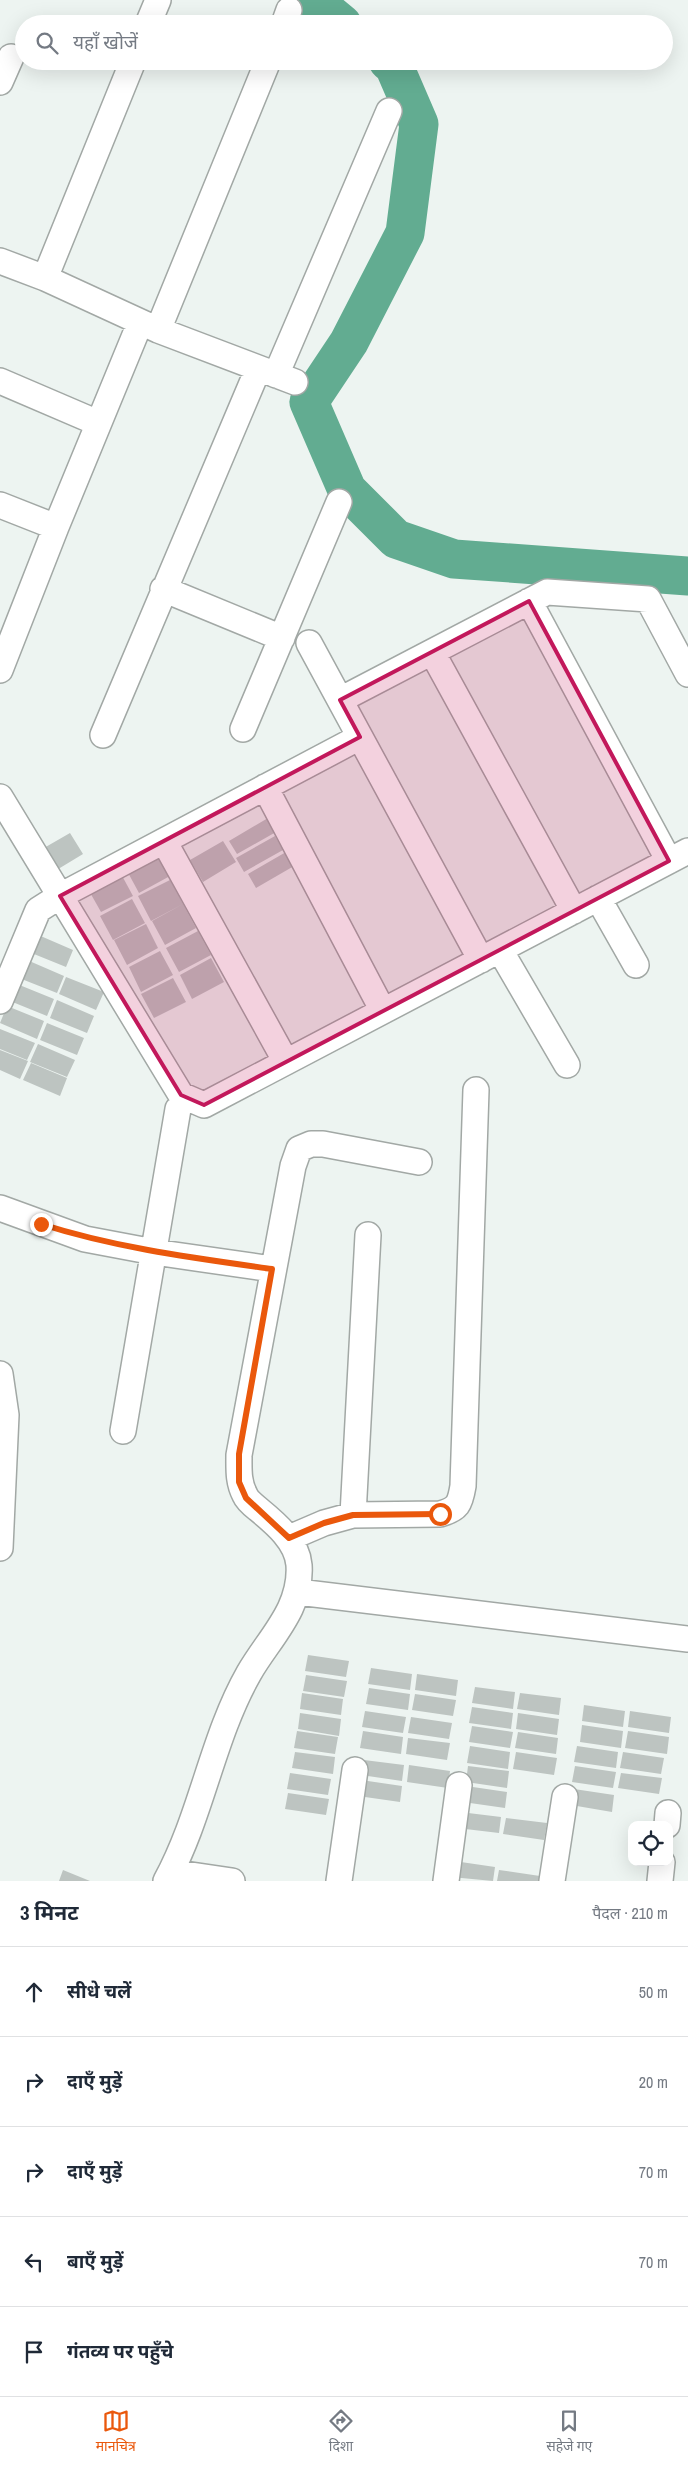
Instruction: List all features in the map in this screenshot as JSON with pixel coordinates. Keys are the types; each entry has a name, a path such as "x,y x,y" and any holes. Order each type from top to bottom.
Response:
{"street":[{"path":"152,15 158,0"},
{"path":"0,82 11,57"},
{"path":"45,278 129,70"},
{"path":"0,670 98,423 149,327 264,70"},
{"path":"103,735 163,589 276,375 389,111"},
{"path":"0,260 45,278 149,327 276,375"},
{"path":"0,381 98,423"},
{"path":"243,729 339,502"},
{"path":"0,505 56,527"},
{"path":"163,589 282,638"},
{"path":"340,700 547,592 648,599 688,674"},
{"path":"0,797 181,1095 204,1105 678,856 529,602"},
{"path":"309,643 360,737 491,955 566,1065"},
{"path":"432,652 574,911"},
{"path":"0,1001 38,910 60,896 360,737"},
{"path":"265,787 383,1011"},
{"path":"164,841 286,1062"},
{"path":"598,898 636,965"},
{"path":"289,1538 324,1523 353,1515 440,1514 453,1510 461,1500 476,1090"},
{"path":"123,1430 178,1109"},
{"path":"232,1881 169,1876 196,1811 232,1709 250,1672 287,1616 298,1592 299,1564 289,1538 246,1498 239,1482 239,1454 272,1269 293,1166 299,1149 311,1144 323,1144 419,1162"},
{"path":"0,1208 85,1239 154,1252 272,1269"},
{"path":"353,1515 368,1235"},
{"path":"0,1374 6,1415 0,1548"},
{"path":"298,1592 688,1639"},
{"path":"339,1881 355,1770"},
{"path":"446,1881 459,1785"},
{"path":"552,1881 565,1797"},
{"path":"660,1881 662,1866"}],"highlighted area":[{"path":"529,601 669,861 204,1105 181,1095 60,896 360,737 340,700"}],"building":[{"path":"268,818 276,832 237,854 229,841"},
{"path":"70,833 83,854 50,874 37,852"},
{"path":"275,836 283,850 244,872 236,858"},
{"path":"223,841 236,862 203,882 190,860"},
{"path":"158,852 170,876 139,893 126,869"},
{"path":"286,852 294,866 256,888 248,874"},
{"path":"120,872 133,896 101,912 88,889"},
{"path":"170,880 183,904 151,921 138,896"},
{"path":"132,899 145,923 113,940 100,916"},
{"path":"183,904 196,928 165,945 152,921"},
{"path":"146,924 158,948 127,965 114,940"},
{"path":"198,931 211,955 179,972 166,948"},
{"path":"36,934 73,950 66,967 29,952"},
{"path":"160,951 173,975 141,992 129,967"},
{"path":"211,958 224,982 192,999 180,975"},
{"path":"27,960 64,976 57,993 19,978"},
{"path":"66,977 104,992 96,1010 59,994"},
{"path":"173,978 186,1002 154,1018 141,994"},
{"path":"17,984 54,999 47,1016 10,1001"},
{"path":"57,1000 94,1016 87,1033 50,1018"},
{"path":"7,1006 44,1021 37,1039 0,1023"},
{"path":"47,1023 84,1038 77,1055 40,1040"},
{"path":"0,1029 35,1043 27,1060 0,1049"},
{"path":"38,1044 75,1060 67,1077 30,1062"},
{"path":"0,1050 28,1061 20,1079 0,1070"},
{"path":"31,1063 67,1078 60,1096 23,1080"},
{"path":"308,1655 349,1661 346,1677 305,1671"},
{"path":"371,1668 412,1674 410,1690 368,1684"},
{"path":"417,1674 458,1680 456,1696 415,1690"},
{"path":"306,1675 347,1681 344,1697 303,1691"},
{"path":"475,1687 515,1692 513,1709 472,1703"},
{"path":"369,1688 410,1694 408,1710 366,1704"},
{"path":"302,1693 343,1699 341,1715 300,1709"},
{"path":"520,1693 561,1698 559,1715 517,1709"},
{"path":"415,1694 456,1700 453,1716 412,1710"},
{"path":"584,1705 625,1711 623,1727 582,1721"},
{"path":"472,1707 513,1713 511,1729 469,1723"},
{"path":"365,1711 406,1717 403,1733 362,1727"},
{"path":"630,1711 671,1717 669,1733 628,1727"},
{"path":"300,1713 341,1719 339,1736 298,1729"},
{"path":"518,1713 559,1719 557,1735 516,1729"},
{"path":"411,1717 452,1723 449,1739 408,1733"},
{"path":"582,1725 623,1731 621,1748 580,1742"},
{"path":"472,1726 513,1732 510,1748 469,1742"},
{"path":"297,1731 338,1737 335,1754 294,1748"},
{"path":"363,1731 403,1737 401,1754 360,1748"},
{"path":"628,1731 669,1737 667,1754 625,1748"},
{"path":"518,1732 558,1738 556,1754 515,1748"},
{"path":"408,1738 450,1743 447,1760 406,1754"},
{"path":"470,1746 510,1752 508,1769 467,1763"},
{"path":"577,1746 618,1752 616,1768 574,1762"},
{"path":"295,1752 335,1757 333,1774 292,1768"},
{"path":"516,1752 557,1758 554,1775 513,1769"},
{"path":"623,1752 664,1758 661,1774 620,1768"},
{"path":"364,1760 404,1765 402,1781 361,1775"},
{"path":"409,1765 450,1771 448,1788 407,1782"},
{"path":"468,1766 509,1771 507,1788 466,1782"},
{"path":"575,1766 616,1772 613,1788 572,1782"},
{"path":"290,1773 331,1779 328,1795 287,1789"},
{"path":"621,1773 662,1778 659,1794 618,1788"},
{"path":"361,1780 402,1786 400,1802 358,1796"},
{"path":"466,1786 507,1792 505,1808 463,1802"},
{"path":"574,1789 614,1795 612,1812 571,1805"},
{"path":"288,1793 329,1799 326,1815 285,1809"},
{"path":"460,1812 501,1817 499,1833 457,1828"},
{"path":"506,1818 547,1823 544,1840 503,1834"},
{"path":"454,1861 495,1867 493,1881 451,1877"},
{"path":"63,1870 90,1881 59,1881"},
{"path":"499,1870 540,1876 539,1881 497,1881"}],"waterway":[{"path":"305,0 331,15"},
{"path":"396,70 419,124 405,233 349,342 309,402 347,490 396,539 454,559 688,576"}],"route":[{"path":"41,1224 85,1239 154,1252 272,1269 239,1454 239,1482 246,1498 289,1538 324,1523 353,1515 440,1514"}]}
